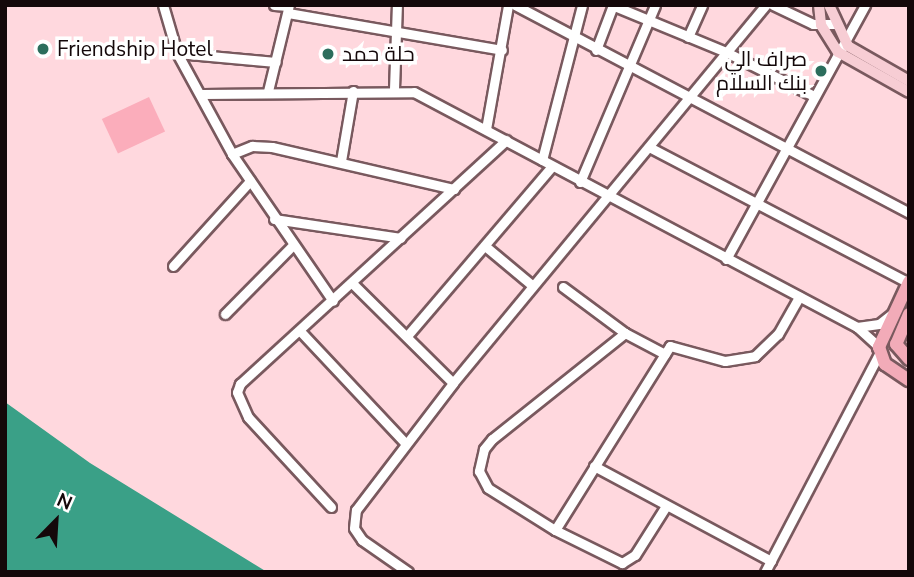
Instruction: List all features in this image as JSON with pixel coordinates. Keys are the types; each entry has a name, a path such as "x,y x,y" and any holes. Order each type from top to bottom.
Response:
{"highway":[{"path":"909,282 892,314 880,349 886,363 909,380"},
{"path":"909,314 896,344 909,359"}],"main road":[{"path":"819,5 821,24 838,52 909,92"},
{"path":"829,5 834,24 845,41 909,81"}],"street":[{"path":"163,5 177,53 202,94 232,154 292,246 333,301"},
{"path":"274,5 398,33 502,50"},
{"path":"394,89 397,5"},
{"path":"486,129 508,5"},
{"path":"515,5 909,213"},
{"path":"542,160 582,5"},
{"path":"596,50 613,5 648,22 726,52 814,96"},
{"path":"580,182 655,5"},
{"path":"688,37 702,5"},
{"path":"408,572 362,540 352,517 405,443 453,383 605,196 766,5"},
{"path":"773,5 821,24 834,24"},
{"path":"726,259 865,5"},
{"path":"268,91 288,8"},
{"path":"177,53 276,62"},
{"path":"202,94 394,89 432,100 605,196 857,327 880,349 765,572"},
{"path":"341,161 353,91"},
{"path":"331,507 260,431 237,393 246,377 333,301 506,140"},
{"path":"232,154 261,145 341,161 454,189"},
{"path":"649,147 909,282"},
{"path":"407,336 552,166"},
{"path":"173,266 250,181"},
{"path":"274,219 401,238"},
{"path":"225,314 292,246"},
{"path":"485,246 533,286"},
{"path":"352,283 453,383"},
{"path":"563,287 625,334 664,354"},
{"path":"555,530 672,344 725,361 755,356 778,334 799,297"},
{"path":"857,327 879,324 892,314"},
{"path":"300,331 405,443"},
{"path":"625,334 492,439 480,460 481,480 488,488 555,530 622,563 635,555 666,506"},
{"path":"594,466 771,561"}],"shaded area":[{"path":"149,97 165,131 118,153 102,119"},
{"path":"5,402 90,463 267,572 5,572"}],"place":[{"name":"Friendship Hotel","path":"43,49"},
{"name":"حلة حمد","path":"328,54"},
{"name":"صراف الي بنك السلام","path":"821,71"}]}
